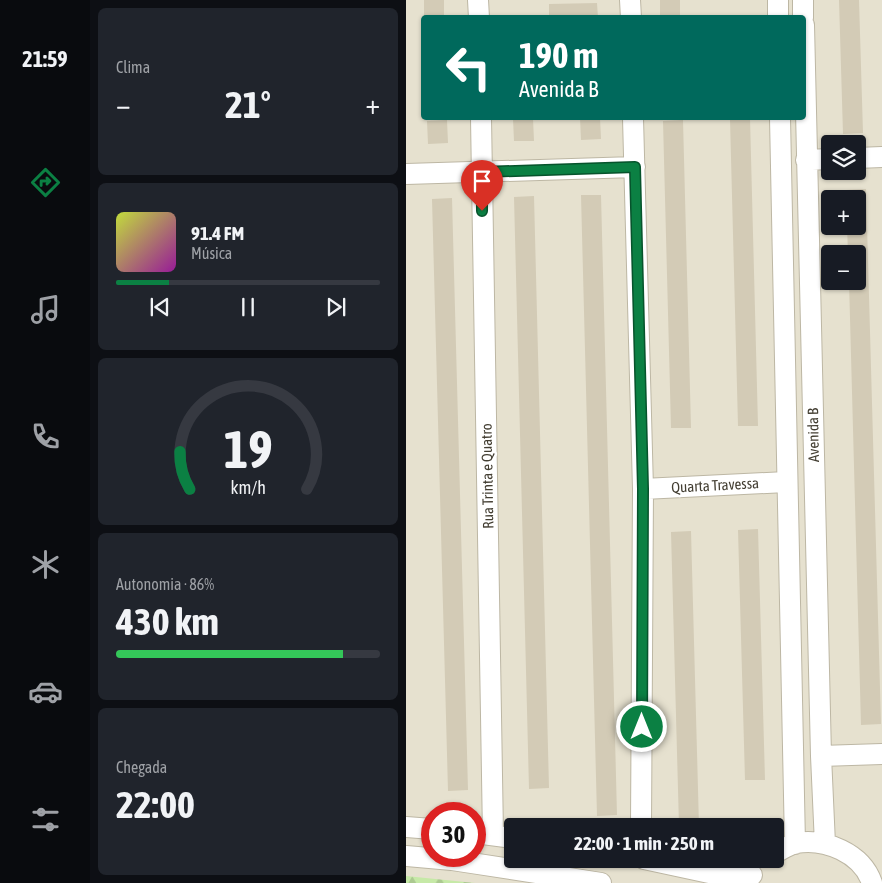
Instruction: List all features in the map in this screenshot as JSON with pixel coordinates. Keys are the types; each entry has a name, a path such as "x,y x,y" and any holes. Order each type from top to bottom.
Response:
{"street":[{"path":"478,0 478,15"},
{"path":"630,0 631,15"},
{"path":"778,0 778,15"},
{"path":"803,0 803,15"},
{"name":"Rua Trinta e Quatro","path":"481,120 493,836"},
{"path":"634,120 643,489 642,818"},
{"name":"Avenida B","path":"780,120 794,844"},
{"name":"Avenida B","path":"805,120 821,756 825,844"},
{"path":"866,158 882,157"},
{"path":"806,160 821,159"},
{"path":"406,174 635,167"},
{"name":"Quarta Travessa","path":"643,489 786,482"},
{"path":"821,756 882,754"},
{"path":"406,827 421,828"},
{"path":"784,849 794,844 817,842 839,848 858,861 872,883"},
{"path":"406,856 452,860 601,883"},
{"path":"686,868 750,879 759,868"}],"shaded area":[{"path":"406,0 882,0 882,883 406,883"}],"green space":[{"path":"406,876 475,883 406,883"}],"building":[{"path":"424,0 444,0 444,15 424,15"},
{"path":"660,0 680,0 680,15 660,15"},
{"path":"839,0 859,0 863,133 843,134"},
{"path":"597,3 598,15 549,15 549,4"},
{"path":"447,120 448,143 428,144 427,121"},
{"path":"513,120 533,120 534,141 514,141"},
{"path":"580,120 600,120 601,139 581,140"},
{"path":"683,120 691,428 671,428 663,121"},
{"path":"730,120 750,120 758,426 738,426"},
{"path":"866,189 881,724 861,725 849,290 866,290 866,245 848,245 847,235 866,235 866,190 846,190"},
{"path":"581,195 601,195 617,815 597,816"},
{"path":"534,196 549,788 529,789 514,197"},
{"path":"452,198 468,790 448,791 432,199"},
{"path":"758,529 765,780 745,780 738,530"},
{"path":"691,531 699,818 679,818 671,532"}],"route":[{"path":"482,211 482,172 635,167 643,489 642,727"}]}
